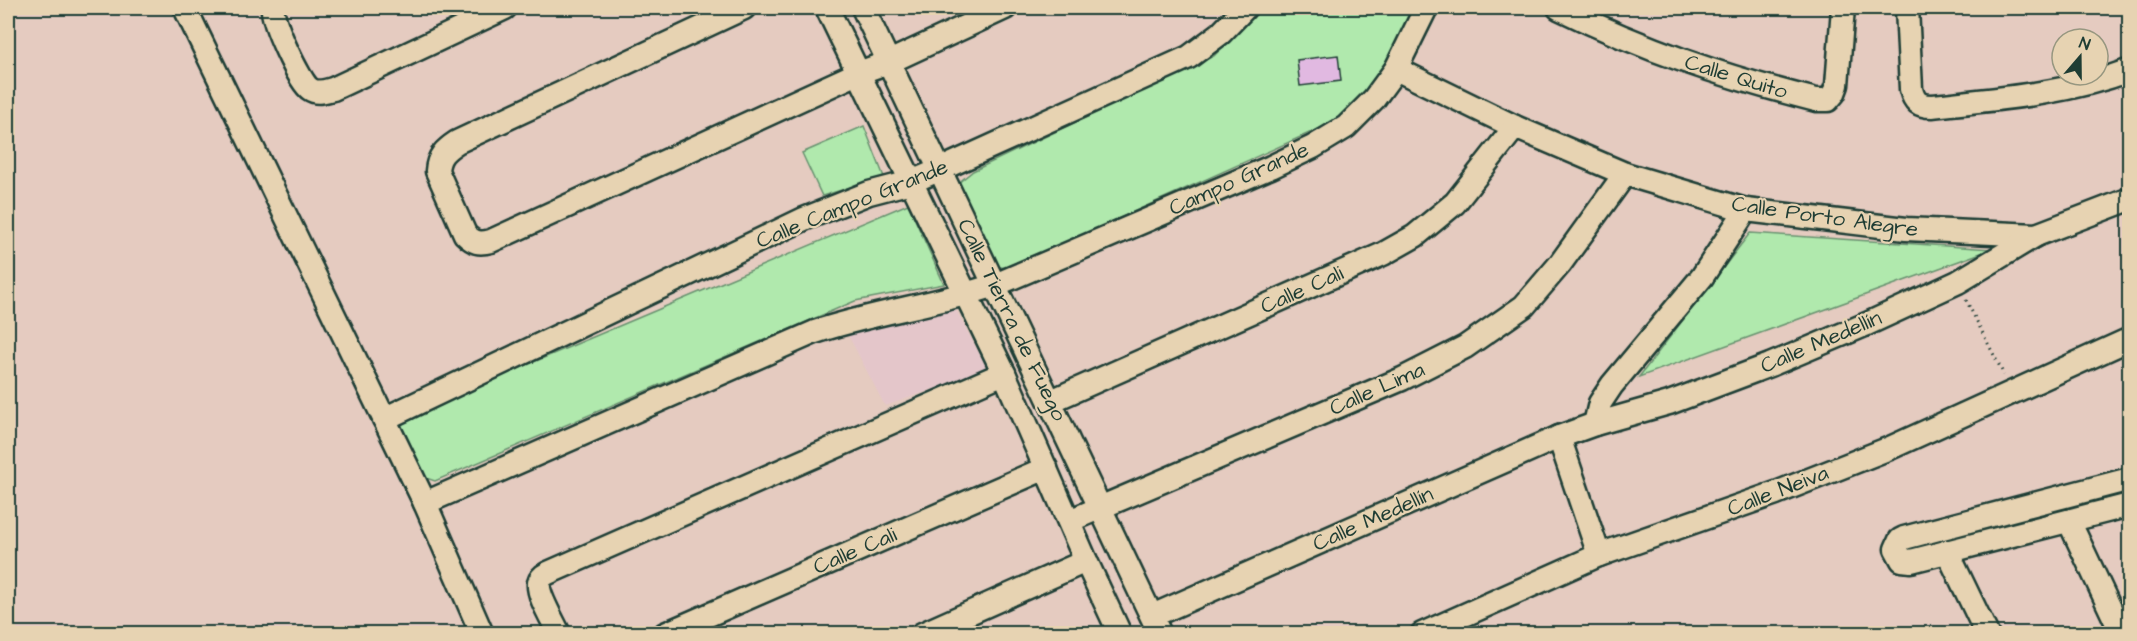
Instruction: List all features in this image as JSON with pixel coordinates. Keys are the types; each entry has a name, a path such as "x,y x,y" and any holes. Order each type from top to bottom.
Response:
{"street":[{"path":"185,8 425,503 482,633"},
{"path":"273,8 274,23 302,80 309,89 319,93 333,89 505,8"},
{"path":"744,8 457,142 443,151 438,161 437,171 465,234 472,241 481,244 491,241 1005,8"},
{"name":"Calle Tierra de Fuego","path":"828,8 1004,373 1120,633"},
{"name":"Calle Tierra de Fuego","path":"863,8 1156,625"},
{"name":"Calle Campo Grande","path":"384,419 804,219 869,193 911,182 1149,77 1189,57 1221,33 1245,8"},
{"name":"Campo Grande","path":"995,285 1271,167 1313,147 1346,127 1374,99 1396,69 1426,8"},
{"name":"Calle Quito","path":"1559,8 1633,42 1689,64 1745,82 1816,100 1828,100 1837,85 1843,8"},
{"path":"1907,8 1911,89 1914,100 1921,106 2006,98 2090,83 2130,70"},
{"name":"Calle Porto Alegre","path":"1396,69 1515,127 1625,174 1746,210 1906,229 2036,235 2130,199"},
{"name":"Calle Cali","path":"1051,401 1383,254 1415,236 1455,203 1515,127"},
{"name":"Calle Lima","path":"1069,521 1402,379 1465,347 1524,306 1560,264 1625,174"},
{"path":"1595,424 1600,403 1612,385 1702,277 1746,210"},
{"name":"Calle Medellín","path":"1156,625 1559,437 1669,403 1770,365 1867,324 1958,282 2036,235"},
{"path":"425,503 815,332 852,320 966,295 995,285"},
{"name":"Calle Neiva","path":"1422,633 1599,555 1776,493 1890,448 2130,339"},
{"path":"559,633 540,593 539,584 542,576 1004,373"},
{"path":"1559,437 1599,555"},
{"name":"Calle Cali","path":"665,633 1046,468"},
{"path":"2130,479 1904,538 1900,540 1896,549 1902,560 1911,561 2130,505"},
{"path":"2069,520 2122,633"},
{"path":"1947,551 1987,633"},
{"path":"921,633 1086,561"}],"path":[{"path":"1958,282 2012,391"}],"shaded area":[{"path":"956,310 988,370 885,406 845,329"}],"green space":[{"path":"1261,8 1416,8 1390,61 1371,88 1336,121 1008,268 1000,267 993,262 957,184 973,171 1214,56"},
{"path":"864,126 884,177 822,196 802,153"},
{"path":"908,204 944,284 855,301 435,481 426,478 401,425 406,416"},
{"path":"1750,233 1992,249 1639,377"}],"building":[{"path":"1338,55 1341,81 1300,86 1297,60"}]}
